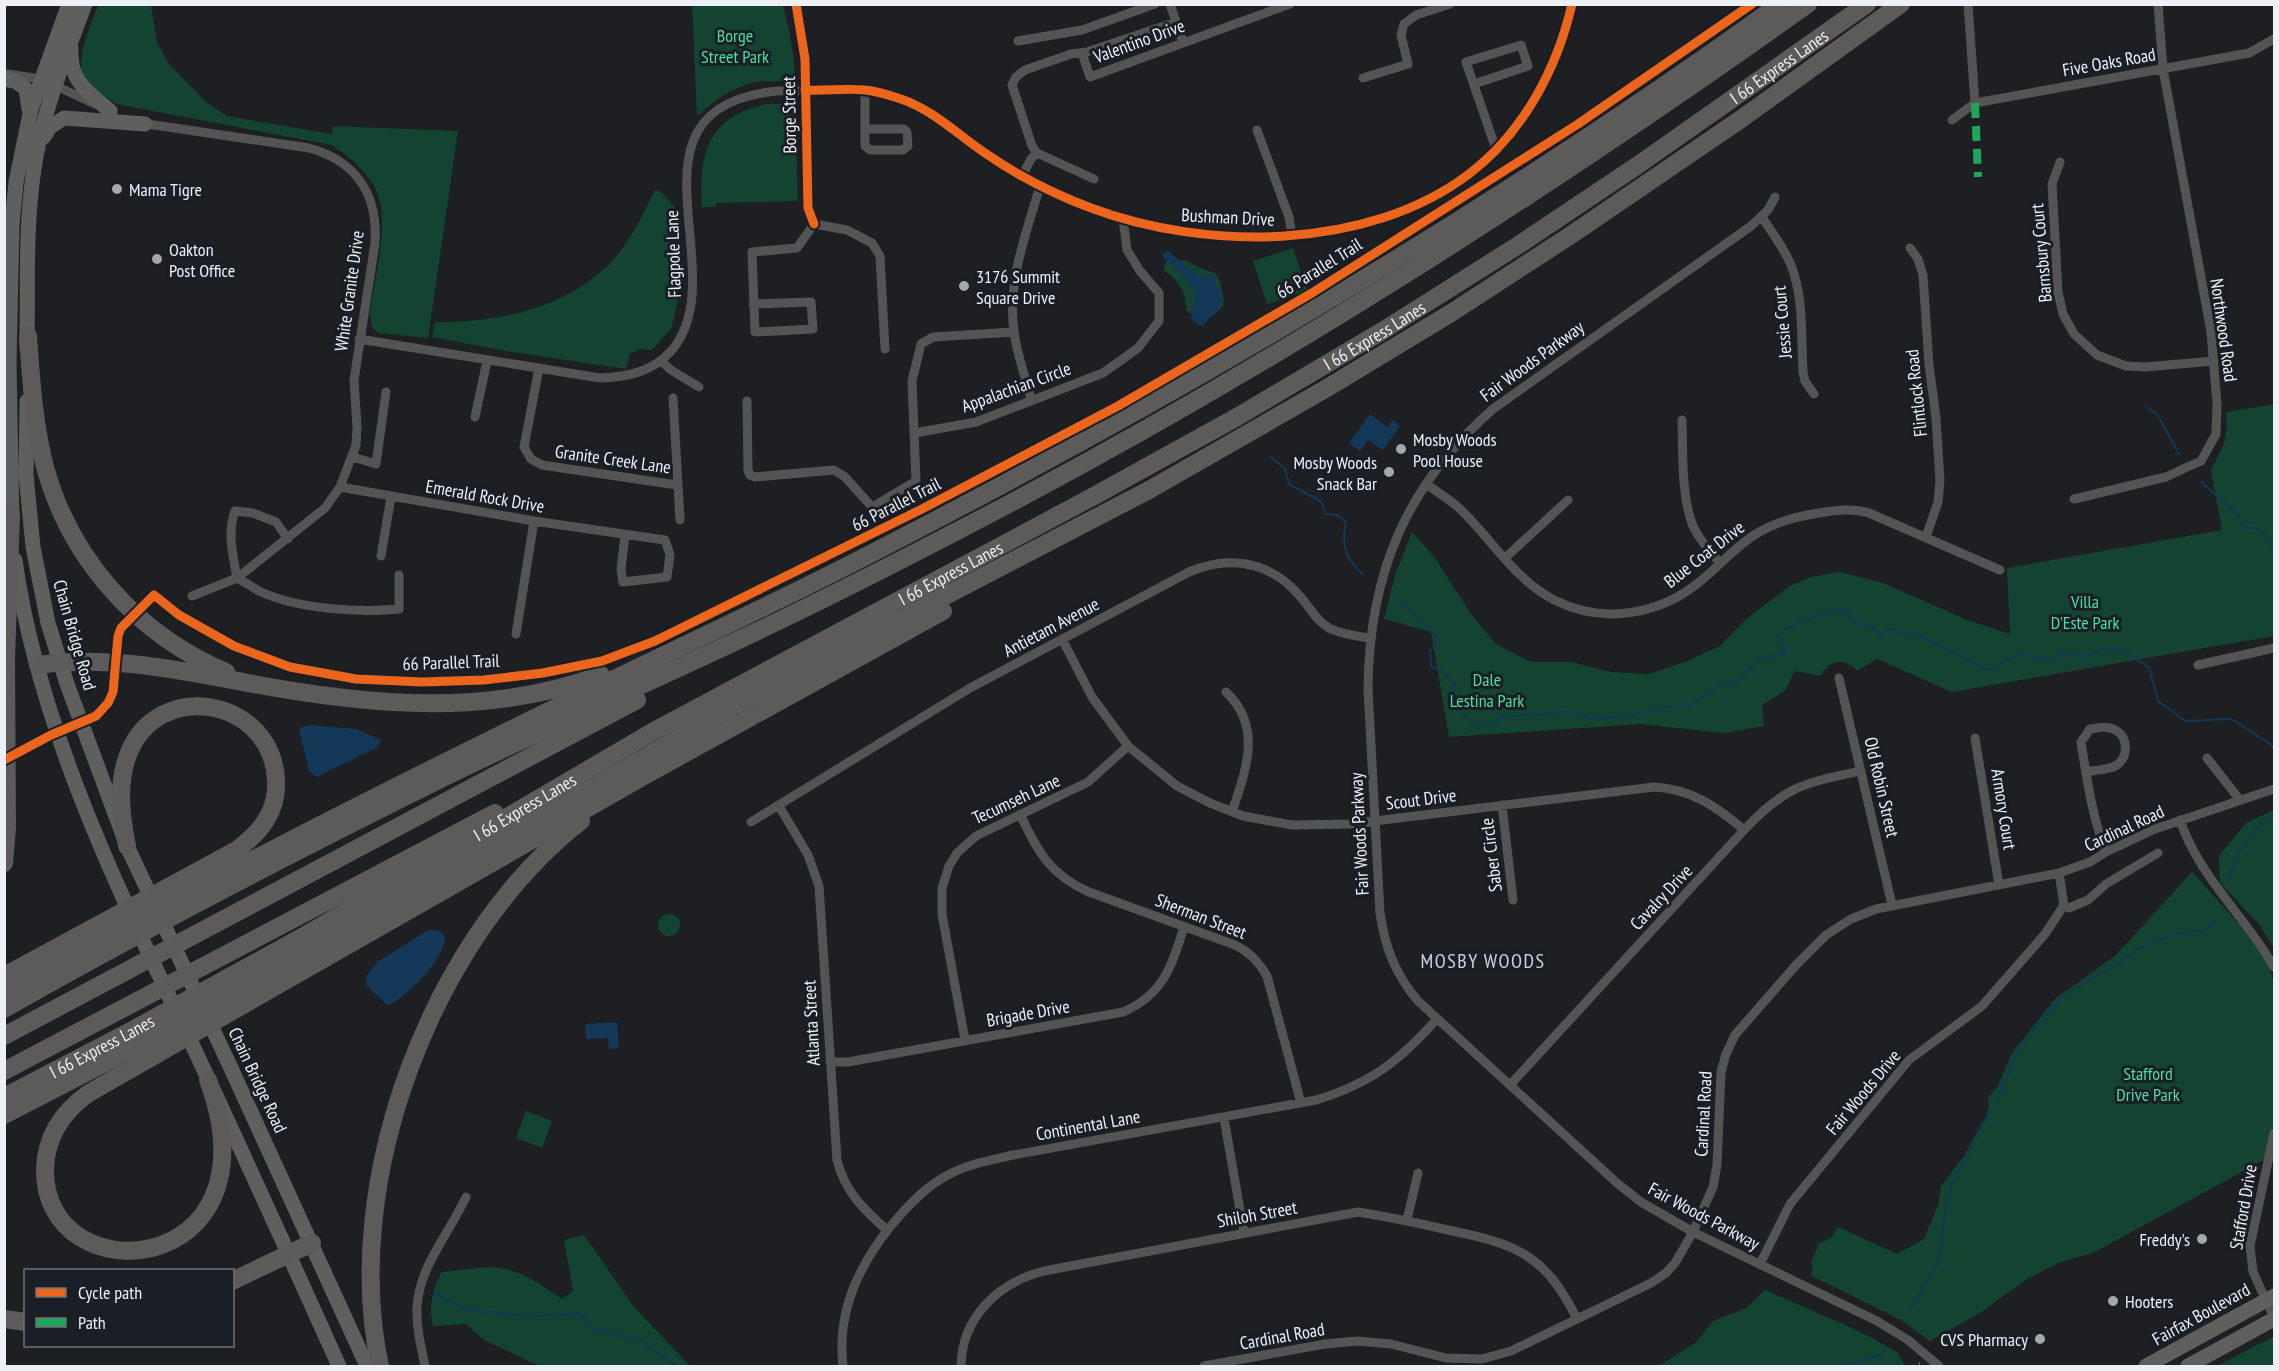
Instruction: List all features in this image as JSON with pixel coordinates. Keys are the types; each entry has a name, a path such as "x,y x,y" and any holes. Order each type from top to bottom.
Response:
{"highway":[{"path":"4,993 298,836 594,688 840,570 1251,347 1461,220 1600,129 1780,4"},
{"name":"I 66 Express Lanes","path":"4,1009 258,872 457,771 753,634 974,522 1212,390 1514,205 1698,82 1808,4"},
{"name":"I 66 Express Lanes","path":"4,1097 304,936 654,730 1094,496 1237,417 1384,330 1517,246 1629,171 1867,4"},
{"path":"208,1080 220,1122 222,1162 211,1203 205,1214 189,1231 167,1244 129,1251 115,1250 87,1240 63,1222 52,1204 48,1191 46,1158 57,1124 72,1105 115,1077 644,776 992,583 1451,313 1742,119 1901,4"},
{"path":"28,336 36,416 45,465 58,505 88,560 124,603 150,627 202,661 258,685"},
{"path":"4,1115 157,1036 303,955 739,703 1149,490"},
{"path":"4,863 7,828 6,659 11,513"},
{"path":"4,1036 697,668 753,634"},
{"path":"38,665 95,662 176,669 325,696 391,704 431,704 483,700 562,687 600,675 656,650 707,635"},
{"path":"4,976 210,865 248,842 269,817 277,791 273,760 257,731 230,712 216,707 200,706 175,710 151,723 134,743 124,766 121,807 127,846"},
{"path":"4,1071 654,730"},
{"path":"380,1366 373,1319 371,1280 372,1237 377,1193 389,1130 431,1017 474,943 520,881 571,830 644,776"},
{"path":"234,1280 312,1243"},
{"path":"4,1319 24,1322"}],"main road":[{"name":"Chain Bridge Road","path":"69,4 48,81 30,213 26,460 29,513 40,591 60,663 127,846 146,885 181,941 215,1033 367,1366"},
{"name":"Chain Bridge Road","path":"85,4 72,42 29,116 19,158 12,225 8,403 11,513 18,579 38,665 75,779 123,897 339,1366"},
{"path":"72,42 71,56 78,81 110,111"},
{"path":"4,79 15,81 26,89 29,116"},
{"path":"36,156 50,127 64,118 145,124"},
{"name":"Fairfax Boulevard","path":"2146,1366 2270,1298"},
{"path":"2188,1366 2274,1319"}],"street":[{"name":"Borge Street","path":"796,4 802,31 808,208 814,224"},
{"path":"1018,41 1082,30 1155,4"},
{"path":"1170,4 1183,43"},
{"name":"Valentino Drive","path":"1082,53 1090,77 1290,4"},
{"path":"1363,78 1408,64 1401,35 1404,24 1416,15 1450,4"},
{"name":"Bushman Drive","path":"805,90 865,90 899,98 923,108 983,152 1040,186 1123,219 1179,231 1225,237 1292,236 1365,223 1429,199 1470,173 1496,149 1525,114 1540,90 1561,43 1572,4"},
{"path":"1968,4 1975,103"},
{"name":"Northwood Road","path":"2074,500 2166,477 2201,461 2216,434 2217,404 2211,332 2163,69 2158,4"},
{"name":"Valentino Drive","path":"1037,153 1032,146 1012,85 1016,77 1025,70 1071,54 1082,53 1176,22"},
{"name":"Five Oaks Road","path":"1952,120 1975,103 2249,53 2274,39"},
{"path":"1474,84 1528,66 1521,45 1466,62 1496,149"},
{"name":"White Granite Drive","path":"4,74 48,81 110,111 145,124 309,148 331,156 351,171 366,191 372,206 375,243 354,380 357,427 353,457 340,487 325,508 237,578 192,596"},
{"name":"Flagpole Lane","path":"359,339 600,378 618,378 643,372 661,361 681,338 690,310 692,281 687,173 689,153 696,135 713,113 736,99 771,91 805,90"},
{"path":"865,90 865,146 870,150 903,150 908,146 907,132 904,129 866,129"},
{"path":"1257,130 1289,217 1292,236"},
{"path":"1022,176 1037,153 1094,179"},
{"name":"Barnsbury Court","path":"2060,162 2052,184 2058,292 2063,314 2074,334 2097,354 2126,366 2145,367 2214,361"},
{"path":"1031,400 1014,332 1013,286 1017,264 1040,186"},
{"name":"Fair Woods Parkway","path":"1775,197 1762,217 1493,409 1457,444 1426,484 1406,517 1388,560 1376,600 1369,638 1368,689 1380,913 1386,948 1394,968 1406,987 1437,1019 1629,1193 1656,1212 1693,1232 1877,1321 1908,1340 1938,1366"},
{"name":"Jessie Court","path":"1762,217 1780,245 1794,274 1799,301 1803,372 1805,381 1814,394"},
{"name":"Appalachian Circle","path":"915,434 976,422 1103,373 1138,348 1159,321 1159,293 1127,250 1123,219"},
{"path":"753,304 811,302 813,329 754,332 753,304 752,252 797,248 814,224 847,230 872,243 880,256 885,349"},
{"name":"Flintlock Road","path":"1910,248 1918,260 1923,275 1940,482 1938,502 1926,537"},
{"path":"747,401 750,475 755,477 834,470 845,477 872,507 916,481 912,381 921,344 933,338 1014,332"},
{"path":"475,417 487,361"},
{"path":"661,361 699,387"},
{"name":"Granite Creek Lane","path":"539,368 524,447 531,459 542,465 677,484"},
{"path":"353,457 376,464 386,392"},
{"name":"Granite Creek Lane","path":"673,398 680,520"},
{"path":"1682,420 1689,514 1699,537 1720,563"},
{"name":"Blue Coat Drive","path":"1426,484 1460,509 1527,581 1552,599 1580,610 1609,614 1640,612 1668,602 1690,589 1747,540 1769,527 1797,517 1838,510 1869,513 2000,570"},
{"name":"Emerald Rock Drive","path":"340,487 534,521 625,534 665,540 670,555 667,577 623,582 621,569 625,534"},
{"path":"381,556 391,497"},
{"path":"1505,558 1568,500"},
{"path":"288,539 276,522 254,513 235,511 232,518 231,547 237,578 263,592 292,601 333,609 381,611 399,609 399,575"},
{"path":"516,634 534,521"},
{"name":"Antietam Avenue","path":"752,822 970,688 1189,572 1210,564 1226,562 1251,564 1274,573 1299,594 1322,623 1339,632 1369,638"},
{"name":"Scout Drive","path":"1062,639 1092,697 1128,747 1177,786 1232,812 1267,822 1315,826 1375,821 1642,788 1664,788 1684,791 1704,800 1744,830"},
{"path":"2198,665 2274,648"},
{"name":"Old Robin Street","path":"1839,678 1892,905"},
{"path":"1226,692 1242,710 1247,734 1246,767 1232,812"},
{"path":"2086,772 2117,765 2126,748 2118,731 2105,726 2090,729 2081,742 2086,772 2095,821 2106,852"},
{"name":"Armory Court","path":"1975,738 2000,885"},
{"name":"Tecumseh Lane","path":"965,1040 942,914 944,879 954,857 968,841 1088,782 1128,747"},
{"path":"2207,758 2240,800"},
{"name":"Cavalry Drive","path":"1510,1085 1770,804 1793,789 1812,781 1861,771"},
{"name":"Cardinal Road","path":"1204,1366 1325,1344 1355,1341 1379,1342 1442,1358 1473,1363 1511,1351 1659,1279 1675,1263 1693,1232 1715,1180 1721,1072 1735,1035 1796,964 1826,935 1851,919 1892,905 2059,873 2090,862 2155,829 2274,789"},
{"name":"Saber Circle","path":"1502,805 1513,900"},
{"name":"Atlanta Street","path":"779,806 808,855 819,886 835,1146 840,1173 856,1202 887,1230"},
{"name":"Sherman Street","path":"1020,814 1042,856 1066,880 1089,892 1244,949 1261,965 1301,1104"},
{"path":"2180,820 2186,838 2201,867 2274,967"},
{"path":"2059,873 2064,905 2069,908 2088,900 2106,884 2158,853"},
{"name":"Fair Woods Drive","path":"1760,1264 1791,1204 1909,1060 1982,1006 2045,934 2064,905"},
{"name":"Brigade Drive","path":"830,1062 848,1062 1111,1015 1135,1006 1152,994 1165,979 1184,926"},
{"name":"Continental Lane","path":"843,1366 842,1338 849,1297 865,1262 887,1230 928,1187 949,1174 970,1165 1013,1155 1301,1104 1336,1094 1380,1072 1409,1050 1437,1019"},
{"path":"1224,1118 1244,1233"},
{"name":"Stafford Drive","path":"2274,1133 2250,1246 2253,1272 2270,1298 2274,1319"},
{"path":"1407,1220 1418,1173"},
{"path":"425,1366 417,1319 420,1286 466,1197"},
{"name":"Shiloh Street","path":"961,1366 966,1338 976,1316 994,1295 1016,1281 1044,1271 1358,1212 1488,1238 1522,1252 1536,1261 1558,1283 1577,1319"}],"green space":[{"path":"98,5 151,5 157,42 169,64 206,102 227,116 332,134 333,126 458,131 428,338 379,333 372,328 370,313 382,235 381,205 369,178 358,166 332,145 121,105 102,95 90,85 83,75 81,63 82,50"},
{"name":"Borge Street Park","path":"692,5 783,5 793,53 792,77 739,87 717,100 697,116"},
{"name":"Borge Street Park","path":"767,104 788,104 795,112 798,201 716,203 716,207 702,207 702,170 711,140 719,128 731,118"},
{"path":"655,190 660,191 675,207 678,299 672,327 652,350 640,349 630,354 626,369 432,337 435,322 481,320 526,311 547,304 588,282 621,250 634,231"},
{"path":"1293,248 1307,291 1267,304 1253,261"},
{"path":"1167,260 1186,260 1215,273 1220,281 1224,299 1223,307 1213,309 1202,321 1186,310 1185,297 1180,287 1163,270"},
{"path":"2274,404 2274,636 1952,692 1877,659 1857,671 1847,664 1837,662 1828,666 1821,676 1795,671 1785,691 1762,705 1764,726 1724,733 1640,724 1449,737 1431,632 1384,619 1395,575 1412,532 1435,558 1471,614 1496,644 1531,662 1571,662 1611,672 1649,674 1685,662 1720,646 1746,619 1790,586 1811,577 1840,572 1883,583 1967,620 2010,634 2007,568 2222,530 2211,470 2224,444 2227,426 2226,412"},
{"path":"2274,810 2274,948 2259,924 2220,883 2219,856 2246,823"},
{"name":"Stafford Drive Park","path":"2192,872 2239,924 2269,964 2274,985 2274,1131 2269,1157 2095,1252 2058,1263 2027,1279 1980,1313 1930,1341 1899,1319 1810,1275 1813,1270 1811,1263 1819,1243 1832,1237 1838,1227 1897,1254 1924,1239 1938,1205 1941,1186 1964,1156 1986,1116 1989,1108 1988,1098 1998,1086 2012,1053 2055,999 2116,955"},
{"path":"669,914 677,917 680,925 677,933 669,936 661,933 658,925 661,917"},
{"path":"526,1111 552,1121 542,1148 516,1138"},
{"path":"584,1235 634,1307 690,1366 539,1366 484,1340 466,1324 433,1326 432,1298 441,1272 484,1268 507,1269 532,1279 562,1299 573,1291 564,1240"},
{"path":"1765,1290 1872,1338 1898,1353 1904,1365 1659,1366 1695,1343 1713,1321 1746,1308"},
{"path":"2274,1336 2274,1366 2217,1366"}],"water":[{"path":"1168,251 1196,275 1213,277 1221,290 1221,309 1203,326 1191,318 1195,292 1183,275 1163,257 1163,254"},
{"path":"1370,414 1387,427 1393,420 1400,426 1383,450 1368,440 1360,451 1349,443"},
{"path":"309,725 357,729 382,741 376,748 317,777 309,771 299,728"},
{"path":"430,929 440,931 445,937 438,957 414,986 388,1006 366,985 367,975 377,962"},
{"path":"617,1022 619,1048 609,1049 608,1038 586,1039 585,1024"}],"waterway":[{"path":"2146,407 2157,414 2179,454"},
{"path":"1271,457 1285,469 1289,484 1322,502 1325,514 1337,515 1346,522 1344,537 1346,551 1352,563 1363,574"},
{"path":"2201,482 2238,515 2243,528 2256,528 2263,532 2274,549"},
{"path":"1395,597 1436,637 1436,644 1430,651 1431,666 1443,672 1455,684 1451,705 1472,722 1493,725 1500,717 1571,712 1589,719 1615,718 1670,707 1688,707 1716,687 1740,681 1759,661 1785,653 1779,636 1791,626 1844,609 1857,624 1871,625 1880,635 1889,629 1918,637 1989,670 1994,670 2009,658 2022,655 2053,661 2061,651 2083,657 2102,649 2126,652 2149,668 2158,701 2185,721 2231,719 2270,744 2274,749"},
{"path":"2228,880 2245,843 2259,827 2274,816"},
{"path":"1908,1314 1939,1262 1944,1217 1952,1184 1999,1096 2020,1047 2060,998 2116,965 2141,947 2173,935 2205,930 2217,919"},
{"path":"434,1293 464,1309 528,1317 581,1313 591,1328 640,1340 676,1366"},
{"path":"1841,1366 1872,1358 1886,1350"}],"marked path":[{"path":"1975,103 1978,177"}],"cycle path":[{"path":"796,4 805,59 808,208 814,224"},
{"name":"66 Parallel Trail","path":"805,90 865,90 901,99 924,109 975,146 1036,184 1091,208 1136,222 1184,232 1234,236 1285,236 1335,230 1383,218 1428,199 1469,174 1506,139 1535,98 1557,52 1572,4"},
{"name":"66 Parallel Trail","path":"4,760 51,735 96,716 108,703 113,692 118,636 121,628 154,595 179,615 234,646 290,667 356,679 422,682 484,680 543,673 602,661 655,641 922,509 1118,406 1312,293 1578,124 1752,4"}],"place":[{"name":"Mama Tigre","path":"117,189"},
{"name":"Oakton Post Office","path":"157,259"},
{"name":"3176 Summit Square Drive","path":"964,286"},
{"name":"Mosby Woods Pool House","path":"1401,449"},
{"name":"Mosby Woods Snack Bar","path":"1389,472"},
{"name":"Freddy's","path":"2202,1239"},
{"name":"Hooters","path":"2113,1301"},
{"name":"CVS Pharmacy","path":"2040,1339"}],"district":[{"name":"MOSBY WOODS","path":"1483,961"}],"park label":[{"name":"Villa D'Este Park","path":"2085,611"},
{"name":"Dale Lestina Park","path":"1487,689"}]}
